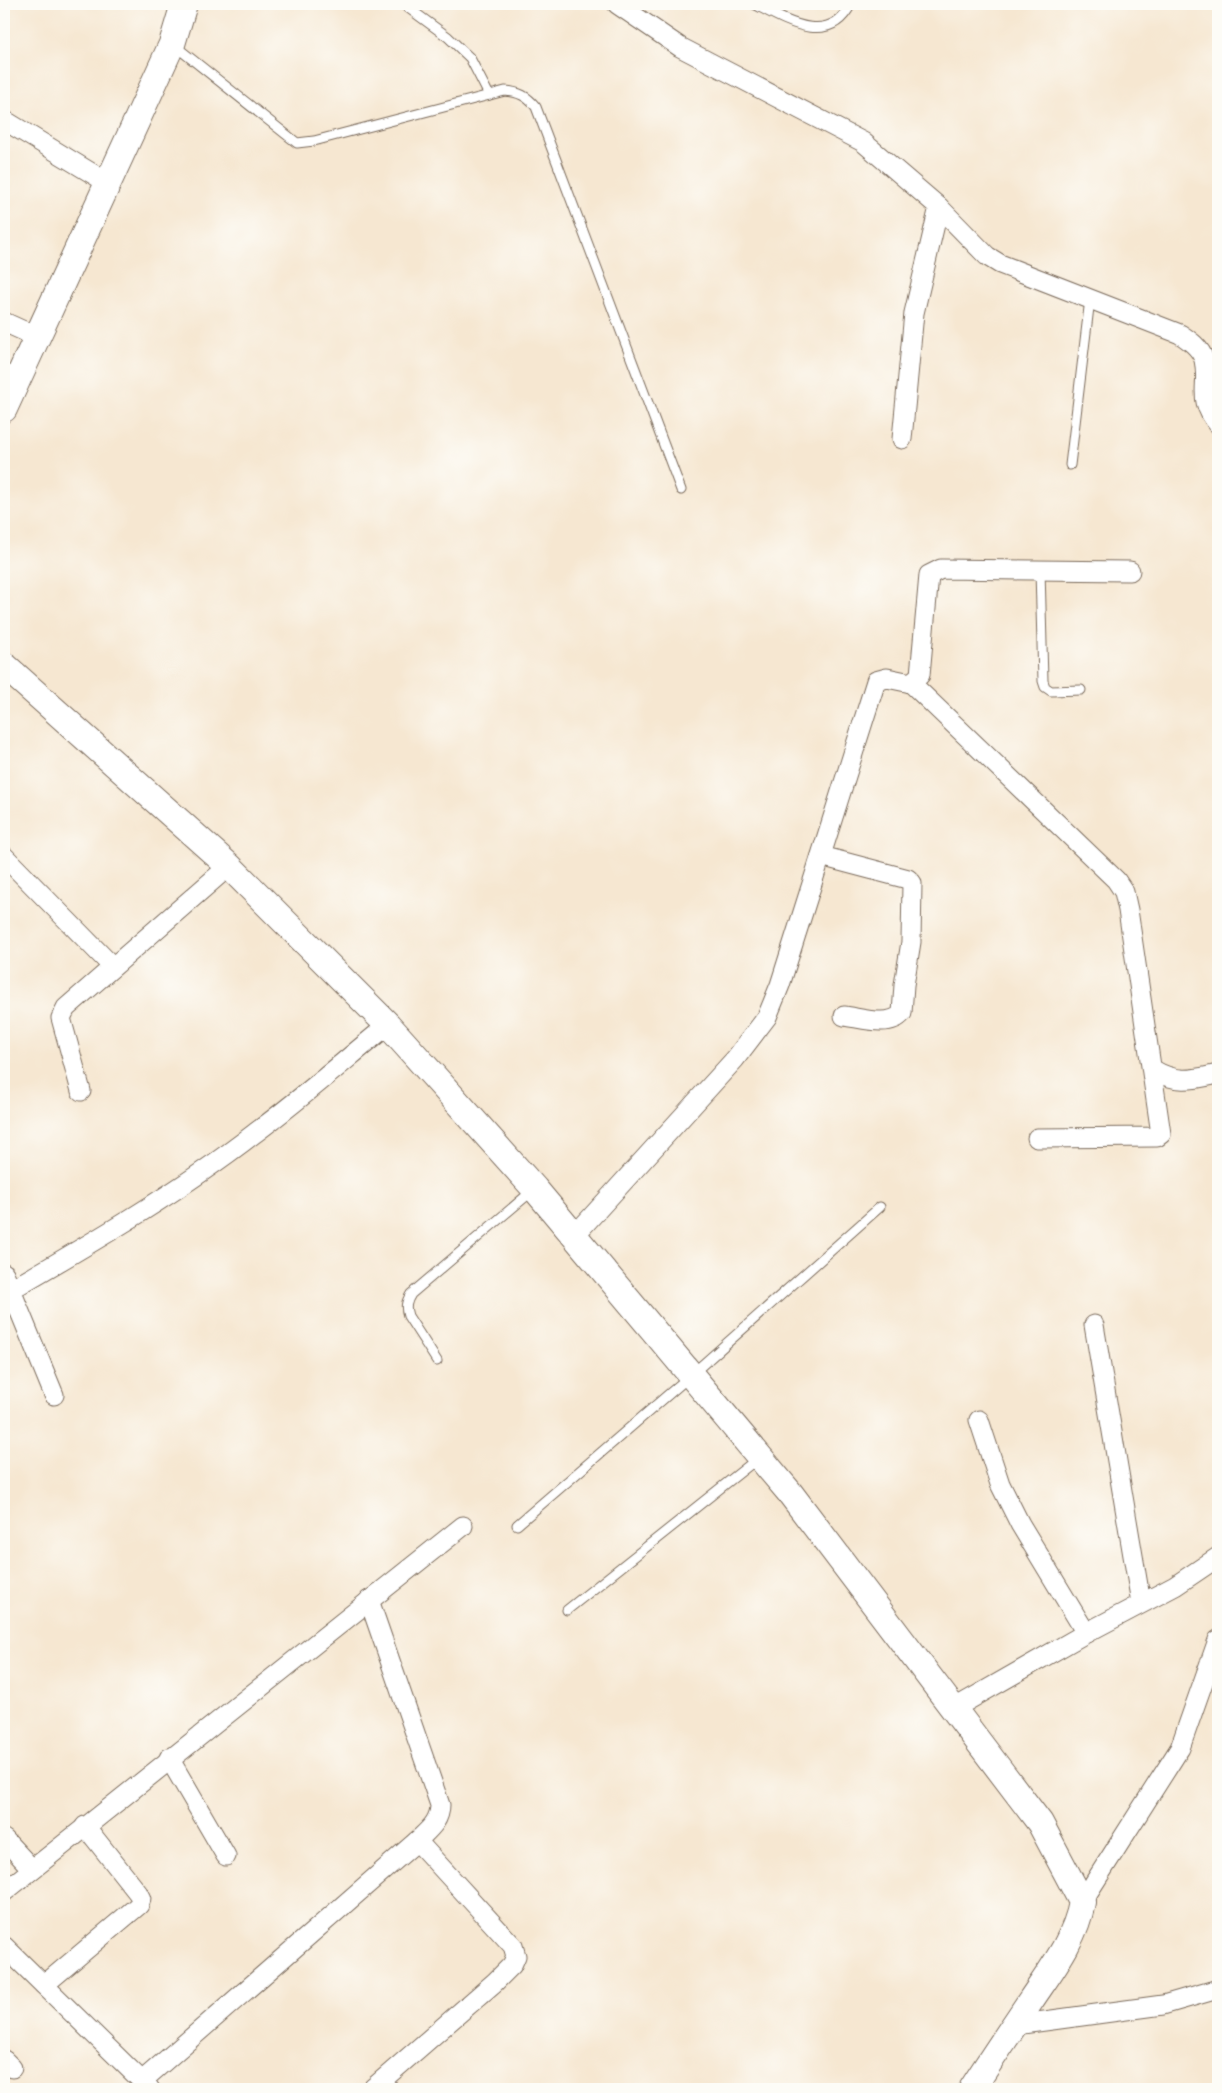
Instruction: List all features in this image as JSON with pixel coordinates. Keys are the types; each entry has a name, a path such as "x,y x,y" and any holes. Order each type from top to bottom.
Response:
{"main road":[{"path":"4,409 172,44 184,4"},
{"path":"4,665 229,866 388,1025 535,1189 790,1493 1040,1823 1082,1902 1075,1927 1049,1972 972,2089"}],"street":[{"path":"617,4 680,47 863,142 939,207 987,256 1000,264 1180,334 1191,341 1204,360 1204,395 1208,407 1218,424"},
{"path":"4,120 108,183"},
{"path":"902,439 914,313 939,207"},
{"path":"4,322 37,337"},
{"path":"911,683 920,675 929,575 941,569 1130,571"},
{"path":"574,1236 735,1059 767,1017 780,985 876,681 887,678 911,683 1116,880 1124,892 1162,1134 1157,1137 1038,1138"},
{"path":"4,856 112,966"},
{"path":"821,856 908,879 912,883 912,942 904,985 902,1012 894,1019 885,1021 844,1016"},
{"path":"81,1091 61,1018 66,1008 229,866"},
{"path":"54,1395 8,1281 103,1237 225,1155 255,1134 388,1025"},
{"path":"1152,1069 1167,1078 1183,1081 1218,1074"},
{"path":"1094,1325 1141,1603"},
{"path":"979,1420 1000,1484 1020,1524 1086,1632"},
{"path":"4,1892 169,1758 463,1526"},
{"path":"953,1708 1086,1632 1175,1586 1218,1557"},
{"path":"4,1946 146,2085 436,1823 440,1814 440,1805 369,1600"},
{"path":"1082,1902 1180,1748 1218,1640"},
{"path":"169,1758 226,1856"},
{"path":"44,1985 139,1905 141,1899 85,1826"},
{"path":"4,1839 32,1869"},
{"path":"372,2089 495,1982 512,1965 516,1956 513,1946 417,1841"},
{"path":"1014,2024 1163,2005 1218,1989"}],"lane":[{"path":"403,4 448,37 470,58 489,95"},
{"path":"754,4 788,21 816,29 846,14 851,4"},
{"path":"172,44 297,143 314,141 505,91 518,92 529,98 536,107 681,490"},
{"path":"1070,465 1090,299"},
{"path":"1040,570 1045,687 1051,691 1081,690"},
{"path":"437,1361 408,1316 406,1309 407,1301 411,1294 535,1189"},
{"path":"517,1525 691,1375 880,1207"},
{"path":"567,1610 760,1457"}]}
